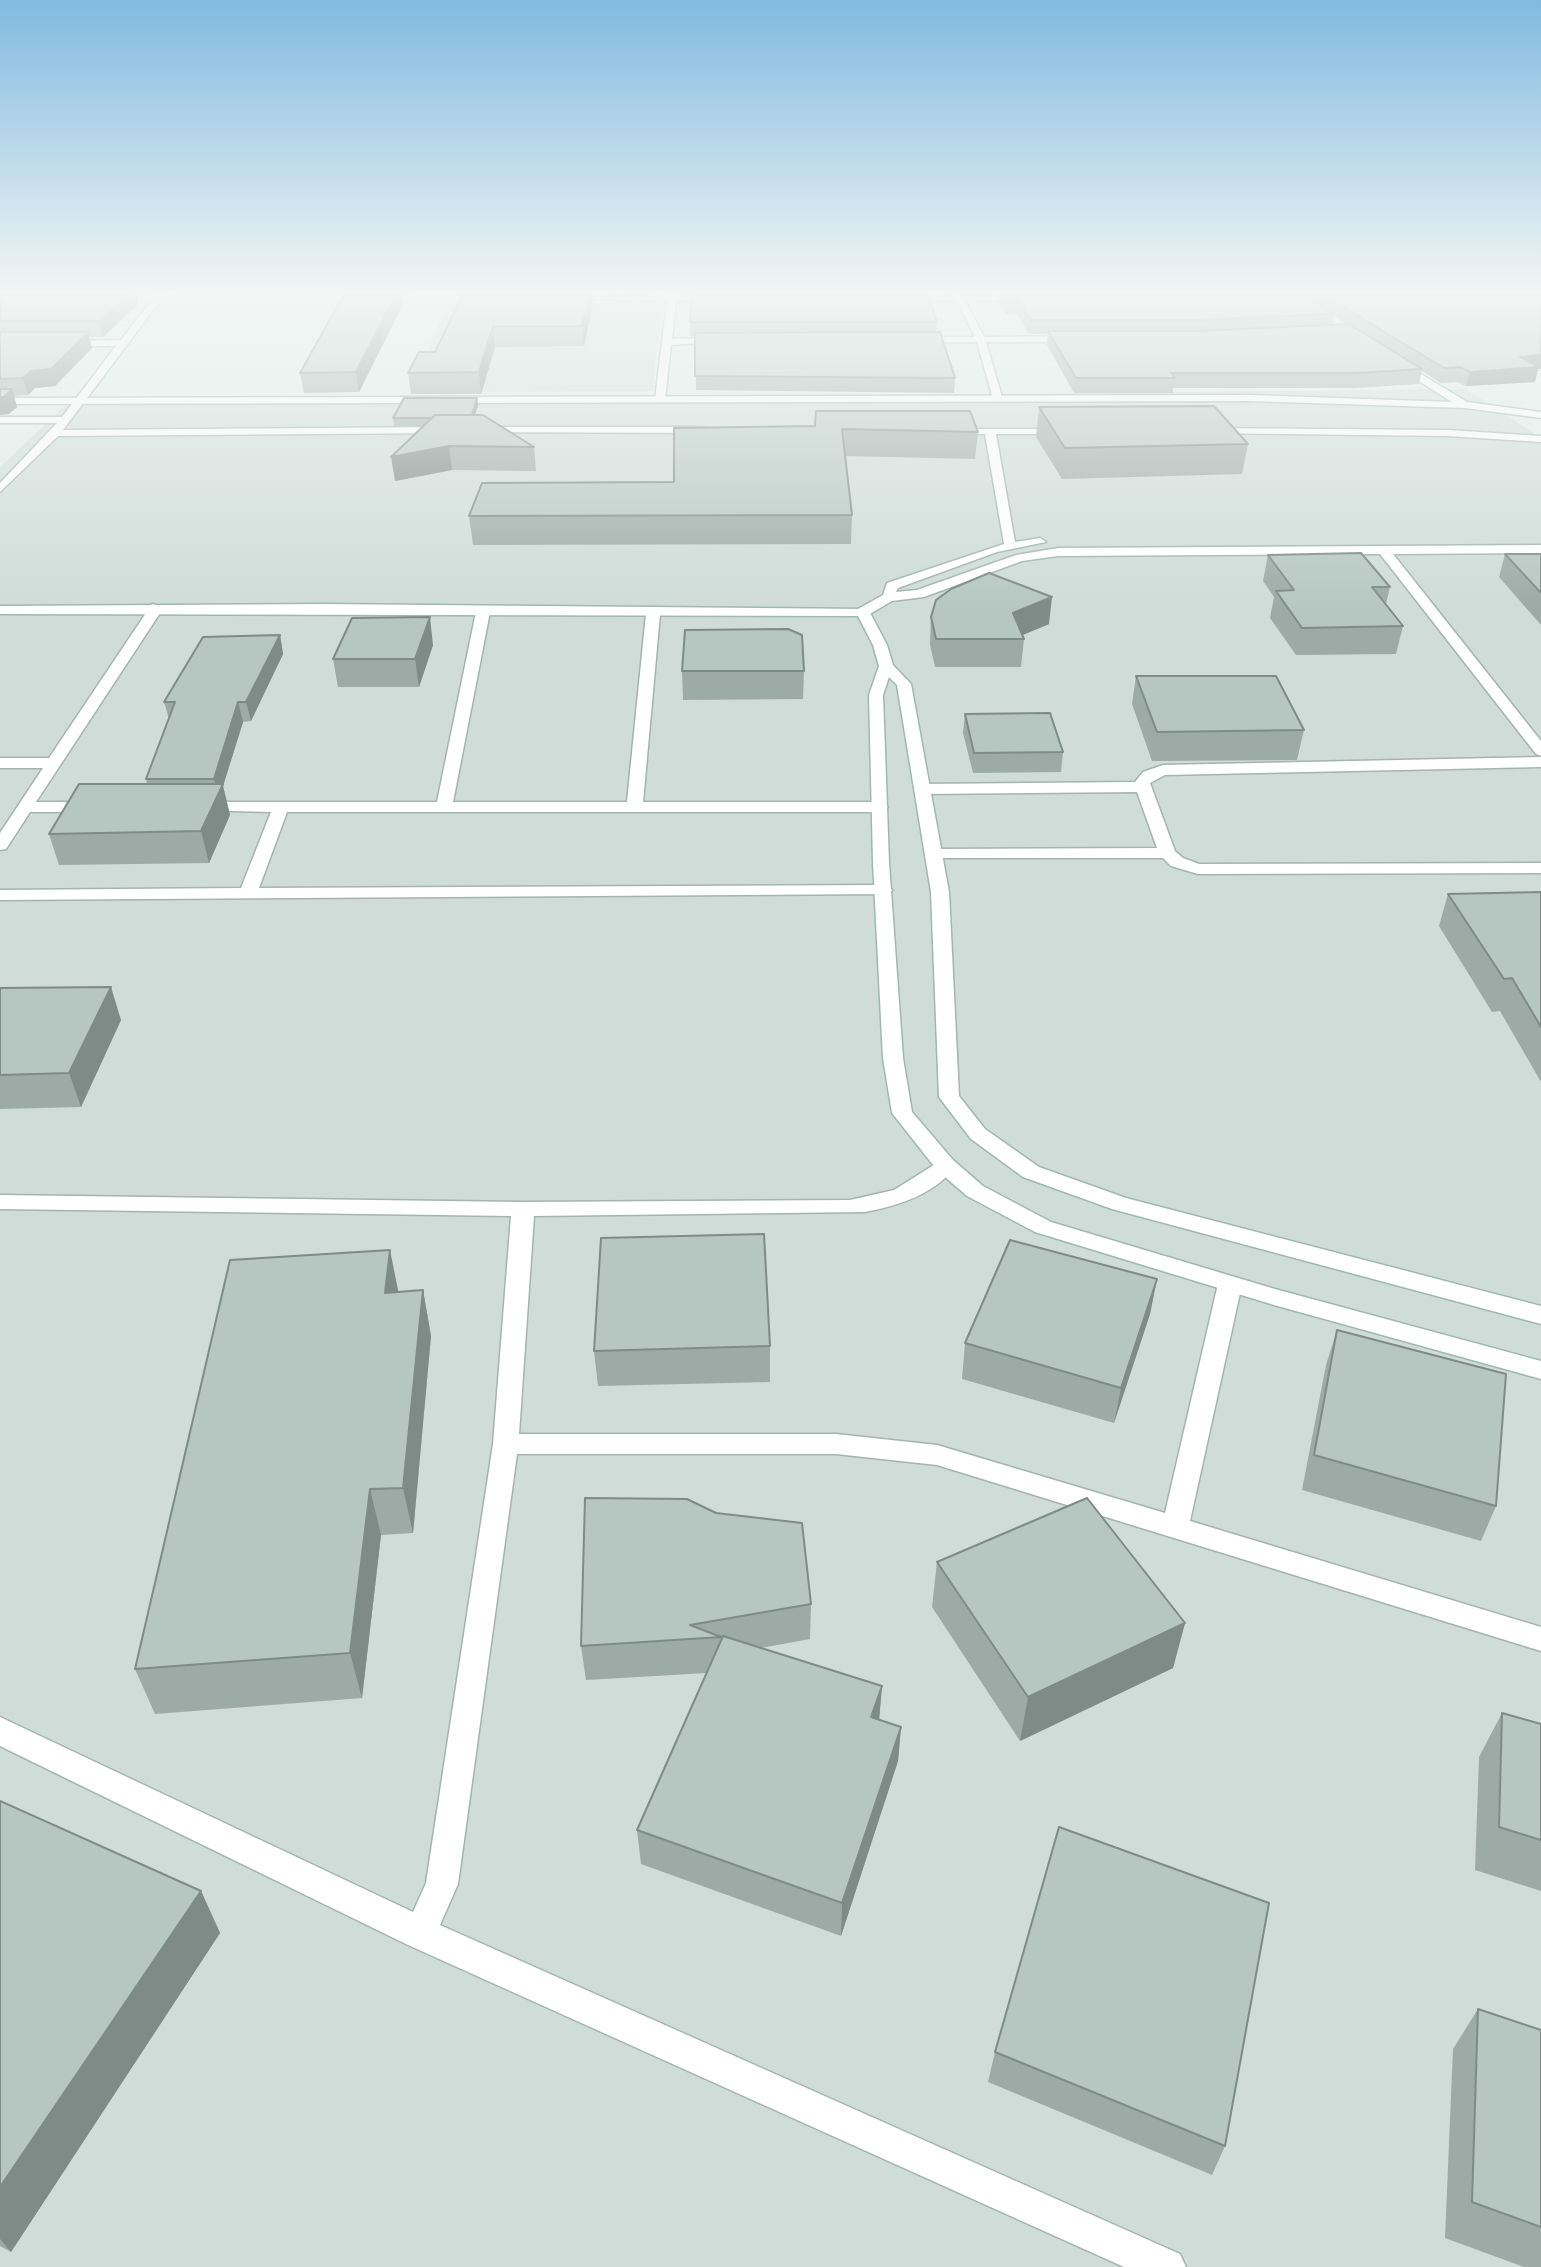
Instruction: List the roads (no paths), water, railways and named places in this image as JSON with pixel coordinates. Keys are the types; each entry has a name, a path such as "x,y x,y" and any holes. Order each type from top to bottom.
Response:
{"street":[{"path":"0,489 55,433 82,396"},
{"path":"1450,396 1465,405"},
{"path":"0,401 1250,398 1465,405 1541,415"},
{"path":"0,420 64,420"},
{"path":"55,433 456,430"},
{"path":"470,430 716,430"},
{"path":"935,431 1073,431"},
{"path":"990,431 1010,546"},
{"path":"1197,431 1448,433 1541,439"},
{"path":"889,597 892,586 980,553 1010,546 1069,541 1541,540"},
{"path":"1383,549 1541,751"},
{"path":"0,610 157,607 653,614 863,612 889,597 919,594 1020,558 1058,552 1541,549"},
{"path":"0,845 157,607"},
{"path":"444,807 483,611"},
{"path":"863,612 880,645 886,666 904,684 940,892 949,1097 978,1133 1031,1172 1120,1204 1541,1315"},
{"path":"635,807 653,614"},
{"path":"886,666 876,695 883,890 893,1058 902,1113 945,1165 975,1191 1043,1227 1230,1284 1541,1370"},
{"path":"0,762 54,763"},
{"path":"1167,853 1142,787 1144,778 1163,770 1541,762"},
{"path":"923,789 1142,787"},
{"path":"25,807 106,807"},
{"path":"186,807 880,807"},
{"path":"248,894 281,807"},
{"path":"934,853 1167,853 1186,866 1209,870 1541,868"},
{"path":"0,895 883,890"},
{"path":"0,1202 523,1209 850,1207 886,1203 921,1186 945,1165"},
{"path":"420,1933 442,1884 506,1444 523,1209"},
{"path":"1175,1528 1230,1284"},
{"path":"506,1444 836,1444 937,1455 1541,1639"},
{"path":"0,1731 128,1795 420,1933 1167,2267"}]}
